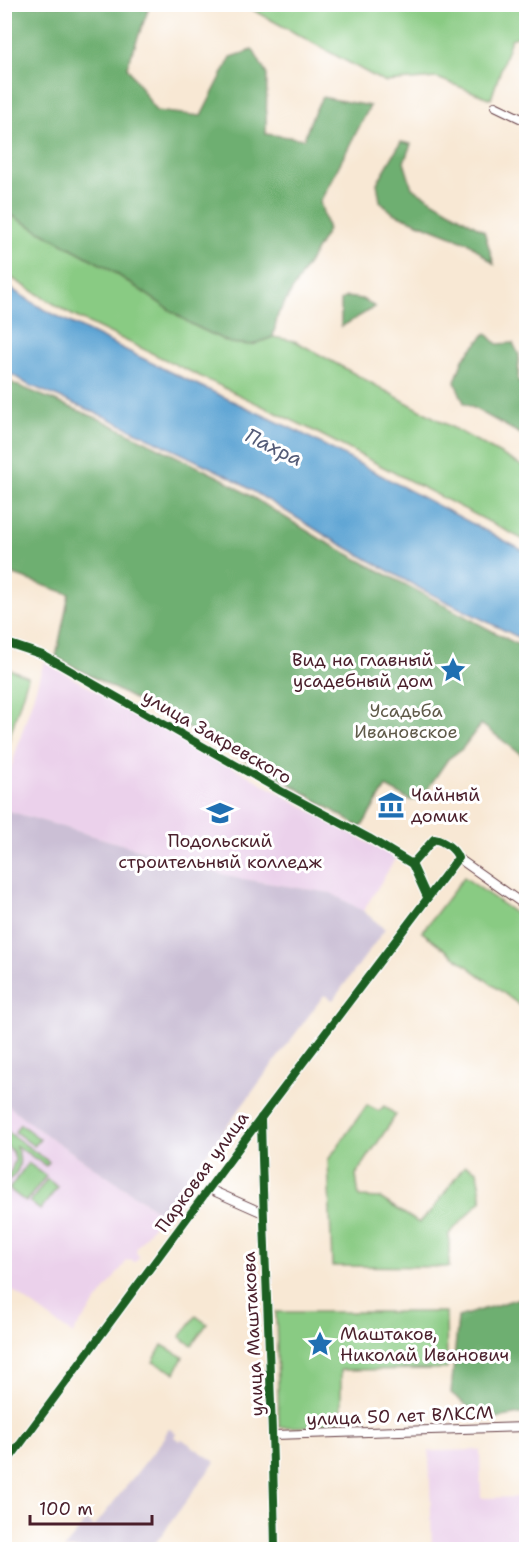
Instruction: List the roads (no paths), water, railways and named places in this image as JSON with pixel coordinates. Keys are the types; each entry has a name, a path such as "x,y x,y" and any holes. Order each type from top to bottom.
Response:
{"street":[{"path":"495,106 526,121"},
{"name":"улица Закревского","path":"4,642 43,655 412,864"},
{"path":"427,897 412,864 434,839 441,840 456,852 458,858 526,906"},
{"name":"Парковая улица","path":"4,1466 261,1118 458,858"},
{"name":"улица Маштакова","path":"261,1118 263,1213 274,1435 274,1550"},
{"path":"209,1190 263,1213"},
{"name":"улица 50 лет ВЛКСМ","path":"274,1435 526,1427"}],"water":[{"name":"Пахра","path":"5,285 43,309 299,432 526,552 526,641 421,589 328,537 230,477 108,418 27,384 5,370"}],"place":[{"name":"Вид на главный усадебный дом","path":"453,670"},
{"name":"Чайный домик","path":"391,805"},
{"name":"Подольский строительный колледж","path":"220,813"},
{"name":"Маштаков, Николай Иванович","path":"320,1344"}],"park label":[{"name":"Усадьба Ивановское","path":"406,721"}]}
